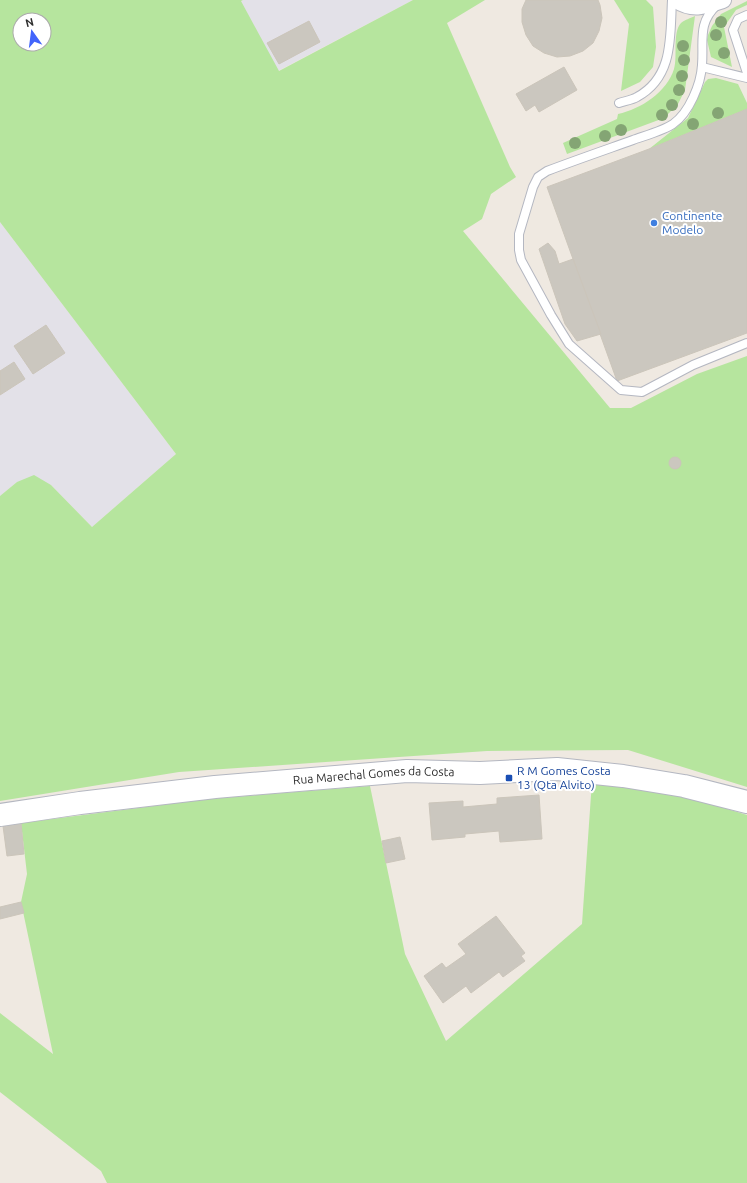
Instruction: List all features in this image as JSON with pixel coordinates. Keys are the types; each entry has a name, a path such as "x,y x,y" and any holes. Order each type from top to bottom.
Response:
{"main road":[{"name":"Rua Marechal Gomes da Costa","path":"0,815 80,803 215,788 407,771 480,773 557,769 638,778 684,786 747,802"}],"street":[{"path":"676,0 693,7 705,6 723,0"}],"lane":[{"path":"619,103 636,98 651,88 661,75 667,61 672,0"},
{"path":"723,0 711,11 705,21 702,33 702,67 695,94 686,111 673,124 646,136 547,170 538,177 533,187 519,234 519,250 521,260 551,315 569,344 621,390 642,392 693,365 747,343"},
{"path":"747,15 738,20 733,30 747,73"},
{"path":"702,67 747,78"}],"shaded area":[{"path":"413,0 278,71 241,1"},
{"path":"0,222 176,454 92,527 51,485 17,482 0,496"}],"green space":[{"path":"0,0 243,0 241,1 279,71 413,0 485,0 447,23 510,167 516,177 491,194 482,219 463,231 610,408 631,408 697,374 747,356 747,787 628,750 487,751 179,772 0,801 0,496 17,482 34,475 51,485 92,527 176,454 0,222"},
{"path":"614,0 646,0 653,7 656,47 653,67 640,82 621,91 629,24"},
{"path":"747,1 747,5 736,10 724,27 732,67 711,57 707,40 708,35 712,26 721,14"},
{"path":"695,16 685,90 678,104 664,118 567,154 563,143 617,119 618,114 627,112 644,104 666,85 674,69 678,27 682,22"},
{"path":"716,78 738,84 747,103 747,109 649,149 688,118 705,82 708,79"},
{"path":"592,781 640,787 711,804 747,815 747,1183 107,1183 101,1171 0,1092 0,1013 53,1054 21,902 27,874 21,823 208,799 370,786 405,954 446,1041 582,924"}],"building":[{"path":"526,0 598,0 602,18 599,31 593,43 583,51 570,56 557,57 544,53 533,46 526,35 522,22 522,9"},
{"path":"309,21 320,42 279,64 267,43"},
{"path":"564,67 577,90 539,112 535,105 526,111 516,94"},
{"name":"Continente Modelo","path":"747,109 747,333 617,381 547,187 649,149"},
{"path":"548,243 555,251 559,264 573,259 601,334 577,341 565,324 539,249"},
{"path":"46,325 65,353 33,374 14,346"},
{"path":"14,362 25,379 0,395 0,371"},
{"path":"677,457 680,458 680,468 673,469 670,468 669,461 670,458"},
{"path":"539,795 542,839 500,842 499,831 465,834 465,837 432,840 429,803 463,801 463,807 497,804 497,798"},
{"path":"21,823 24,854 7,856 3,826"},
{"path":"400,837 405,859 386,863 382,841"},
{"path":"21,902 24,913 0,919 0,907"},
{"path":"496,916 525,953 521,956 525,961 503,977 499,972 471,993 466,986 443,1003 424,976 442,963 446,968 466,954 458,944"}],"place":[{"name":"Continente Modelo","path":"654,223"},
{"name":"R M Gomes Costa 13 (Qta Alvito)","path":"509,778"}]}
